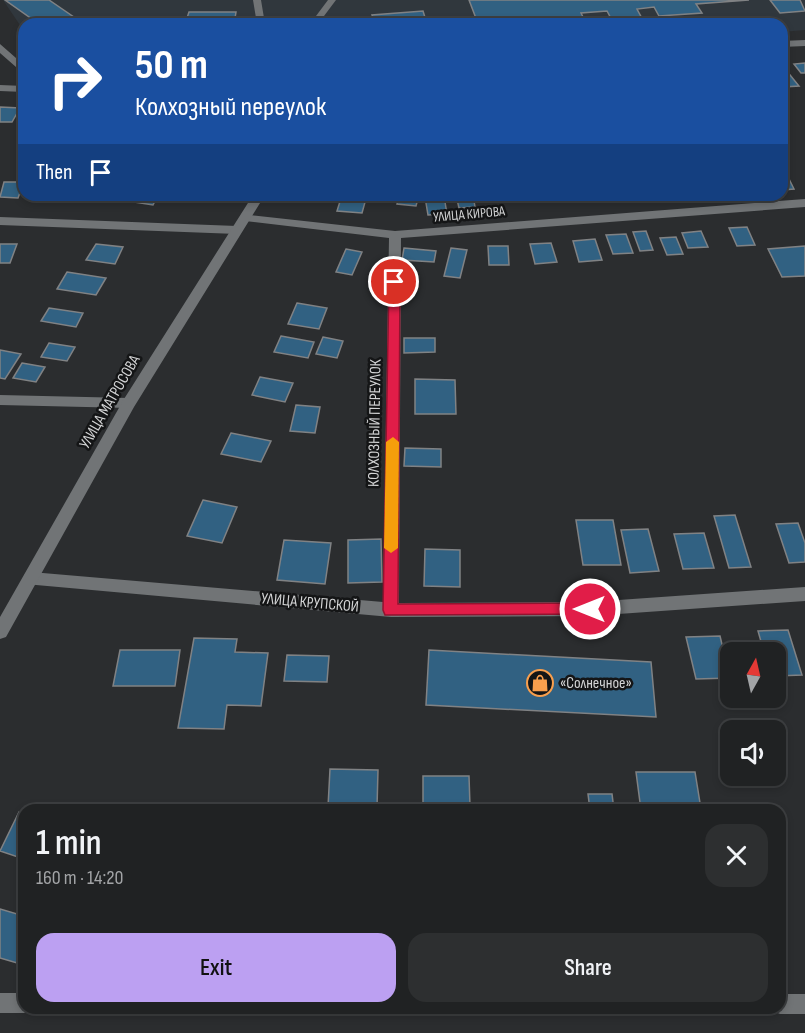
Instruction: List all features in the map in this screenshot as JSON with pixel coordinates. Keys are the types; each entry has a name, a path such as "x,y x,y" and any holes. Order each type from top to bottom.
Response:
{"street":[{"path":"788,44 805,43"},
{"path":"0,47 18,65"},
{"path":"0,88 18,89"},
{"name":"УЛИЦА МАТРОСОВА","path":"0,632 129,403 255,201"},
{"name":"УЛИЦА КИРОВА","path":"245,217 395,235 805,203"},
{"path":"0,221 237,230"},
{"name":"КОЛХОЗНЫЙ ПЕРЕУЛОК","path":"391,610 395,235"},
{"path":"0,400 129,403"},
{"name":"УЛИЦА КРУПСКОЙ","path":"31,579 391,610 590,609 805,594"},
{"path":"0,1003 18,1003"},
{"path":"786,1004 805,1004"}],"lane":[{"path":"256,0 260,18"},
{"path":"318,18 332,0"}],"shaded area":[{"path":"3,0 805,0 805,30 788,31 788,18 18,18 18,22"}],"building":[{"path":"5,0 49,0 75,18 30,18"},
{"path":"469,0 749,0 696,4 702,13 659,16 654,7 637,9 642,18 611,18 607,11 581,13 584,18 476,18"},
{"path":"770,0 800,0 805,11 780,13"},
{"path":"423,11 425,18 373,18 372,15"},
{"path":"189,12 236,12 235,18 187,18"},
{"path":"805,63 805,73 801,73 794,64"},
{"path":"788,72 799,86 788,87"},
{"path":"0,107 18,108 12,122 0,122"},
{"path":"788,177 794,189 788,190"},
{"path":"4,182 18,182 18,198 0,197"},
{"path":"127,201 155,201 153,205"},
{"path":"340,201 365,201 362,213 337,211"},
{"path":"398,201 417,201 416,206 397,204"},
{"path":"426,201 445,201 447,214 428,215"},
{"path":"457,201 474,201 475,207 459,208"},
{"path":"747,227 755,245 737,246 729,228"},
{"path":"646,231 653,250 640,251 633,232"},
{"path":"701,231 708,247 688,248 682,233"},
{"path":"626,234 633,253 613,254 606,235"},
{"path":"676,237 683,254 667,255 660,238"},
{"path":"595,239 602,260 579,262 573,241"},
{"path":"551,243 557,262 535,264 530,244"},
{"path":"0,244 17,244 10,263 0,263"},
{"path":"96,244 123,247 115,264 86,260"},
{"path":"488,246 508,246 509,265 489,265"},
{"path":"805,246 805,276 782,277 768,249"},
{"path":"404,248 436,251 434,262 402,260"},
{"path":"451,248 467,250 460,278 444,276"},
{"path":"346,249 362,252 352,275 336,272"},
{"path":"67,272 106,278 96,295 57,289"},
{"path":"297,303 327,308 319,329 288,324"},
{"path":"49,308 83,313 76,327 41,321"},
{"path":"281,336 314,342 308,358 274,352"},
{"path":"323,337 343,341 337,358 316,354"},
{"path":"404,338 435,338 435,352 404,353"},
{"path":"49,343 75,347 67,361 41,357"},
{"path":"0,350 21,354 5,379 0,378"},
{"path":"22,363 45,367 36,382 13,378"},
{"path":"260,377 293,383 285,402 252,395"},
{"path":"415,379 455,380 456,414 415,414"},
{"path":"296,405 320,407 315,433 290,431"},
{"path":"231,433 271,441 261,462 221,454"},
{"path":"405,448 441,449 441,467 404,466"},
{"path":"203,500 237,507 222,543 187,536"},
{"path":"735,515 751,567 729,568 714,516"},
{"path":"576,520 613,520 621,565 583,565"},
{"path":"798,523 805,543 805,562 789,563 776,524"},
{"path":"648,529 659,571 630,573 621,530"},
{"path":"704,533 714,568 683,569 674,534"},
{"path":"381,539 382,582 348,583 348,540"},
{"path":"284,540 331,543 325,584 277,580"},
{"path":"425,549 460,550 460,587 424,586"},
{"path":"788,630 802,675 786,676 786,642 761,642 758,631"},
{"path":"720,636 720,678 696,679 686,637"},
{"path":"194,638 237,639 235,652 268,653 261,706 227,705 224,729 178,728"},
{"path":"120,650 180,650 175,686 113,686"},
{"name":"«Солнечное»","path":"429,650 651,662 656,717 426,705"},
{"path":"287,655 329,656 327,682 284,681"},
{"path":"330,769 378,770 377,804 328,804"},
{"path":"636,772 695,772 700,804 640,804"},
{"path":"423,776 469,776 470,804 423,804"},
{"path":"588,794 612,794 613,804 589,804"},
{"path":"18,814 18,857 0,851"},
{"path":"0,909 18,914 18,963 0,958"}],"slow traffic":[{"path":"391,548 393,442"}],"place":[{"name":"«Солнечное»","path":"540,683"}],"route":[{"path":"394,282 391,610 590,609"}]}
